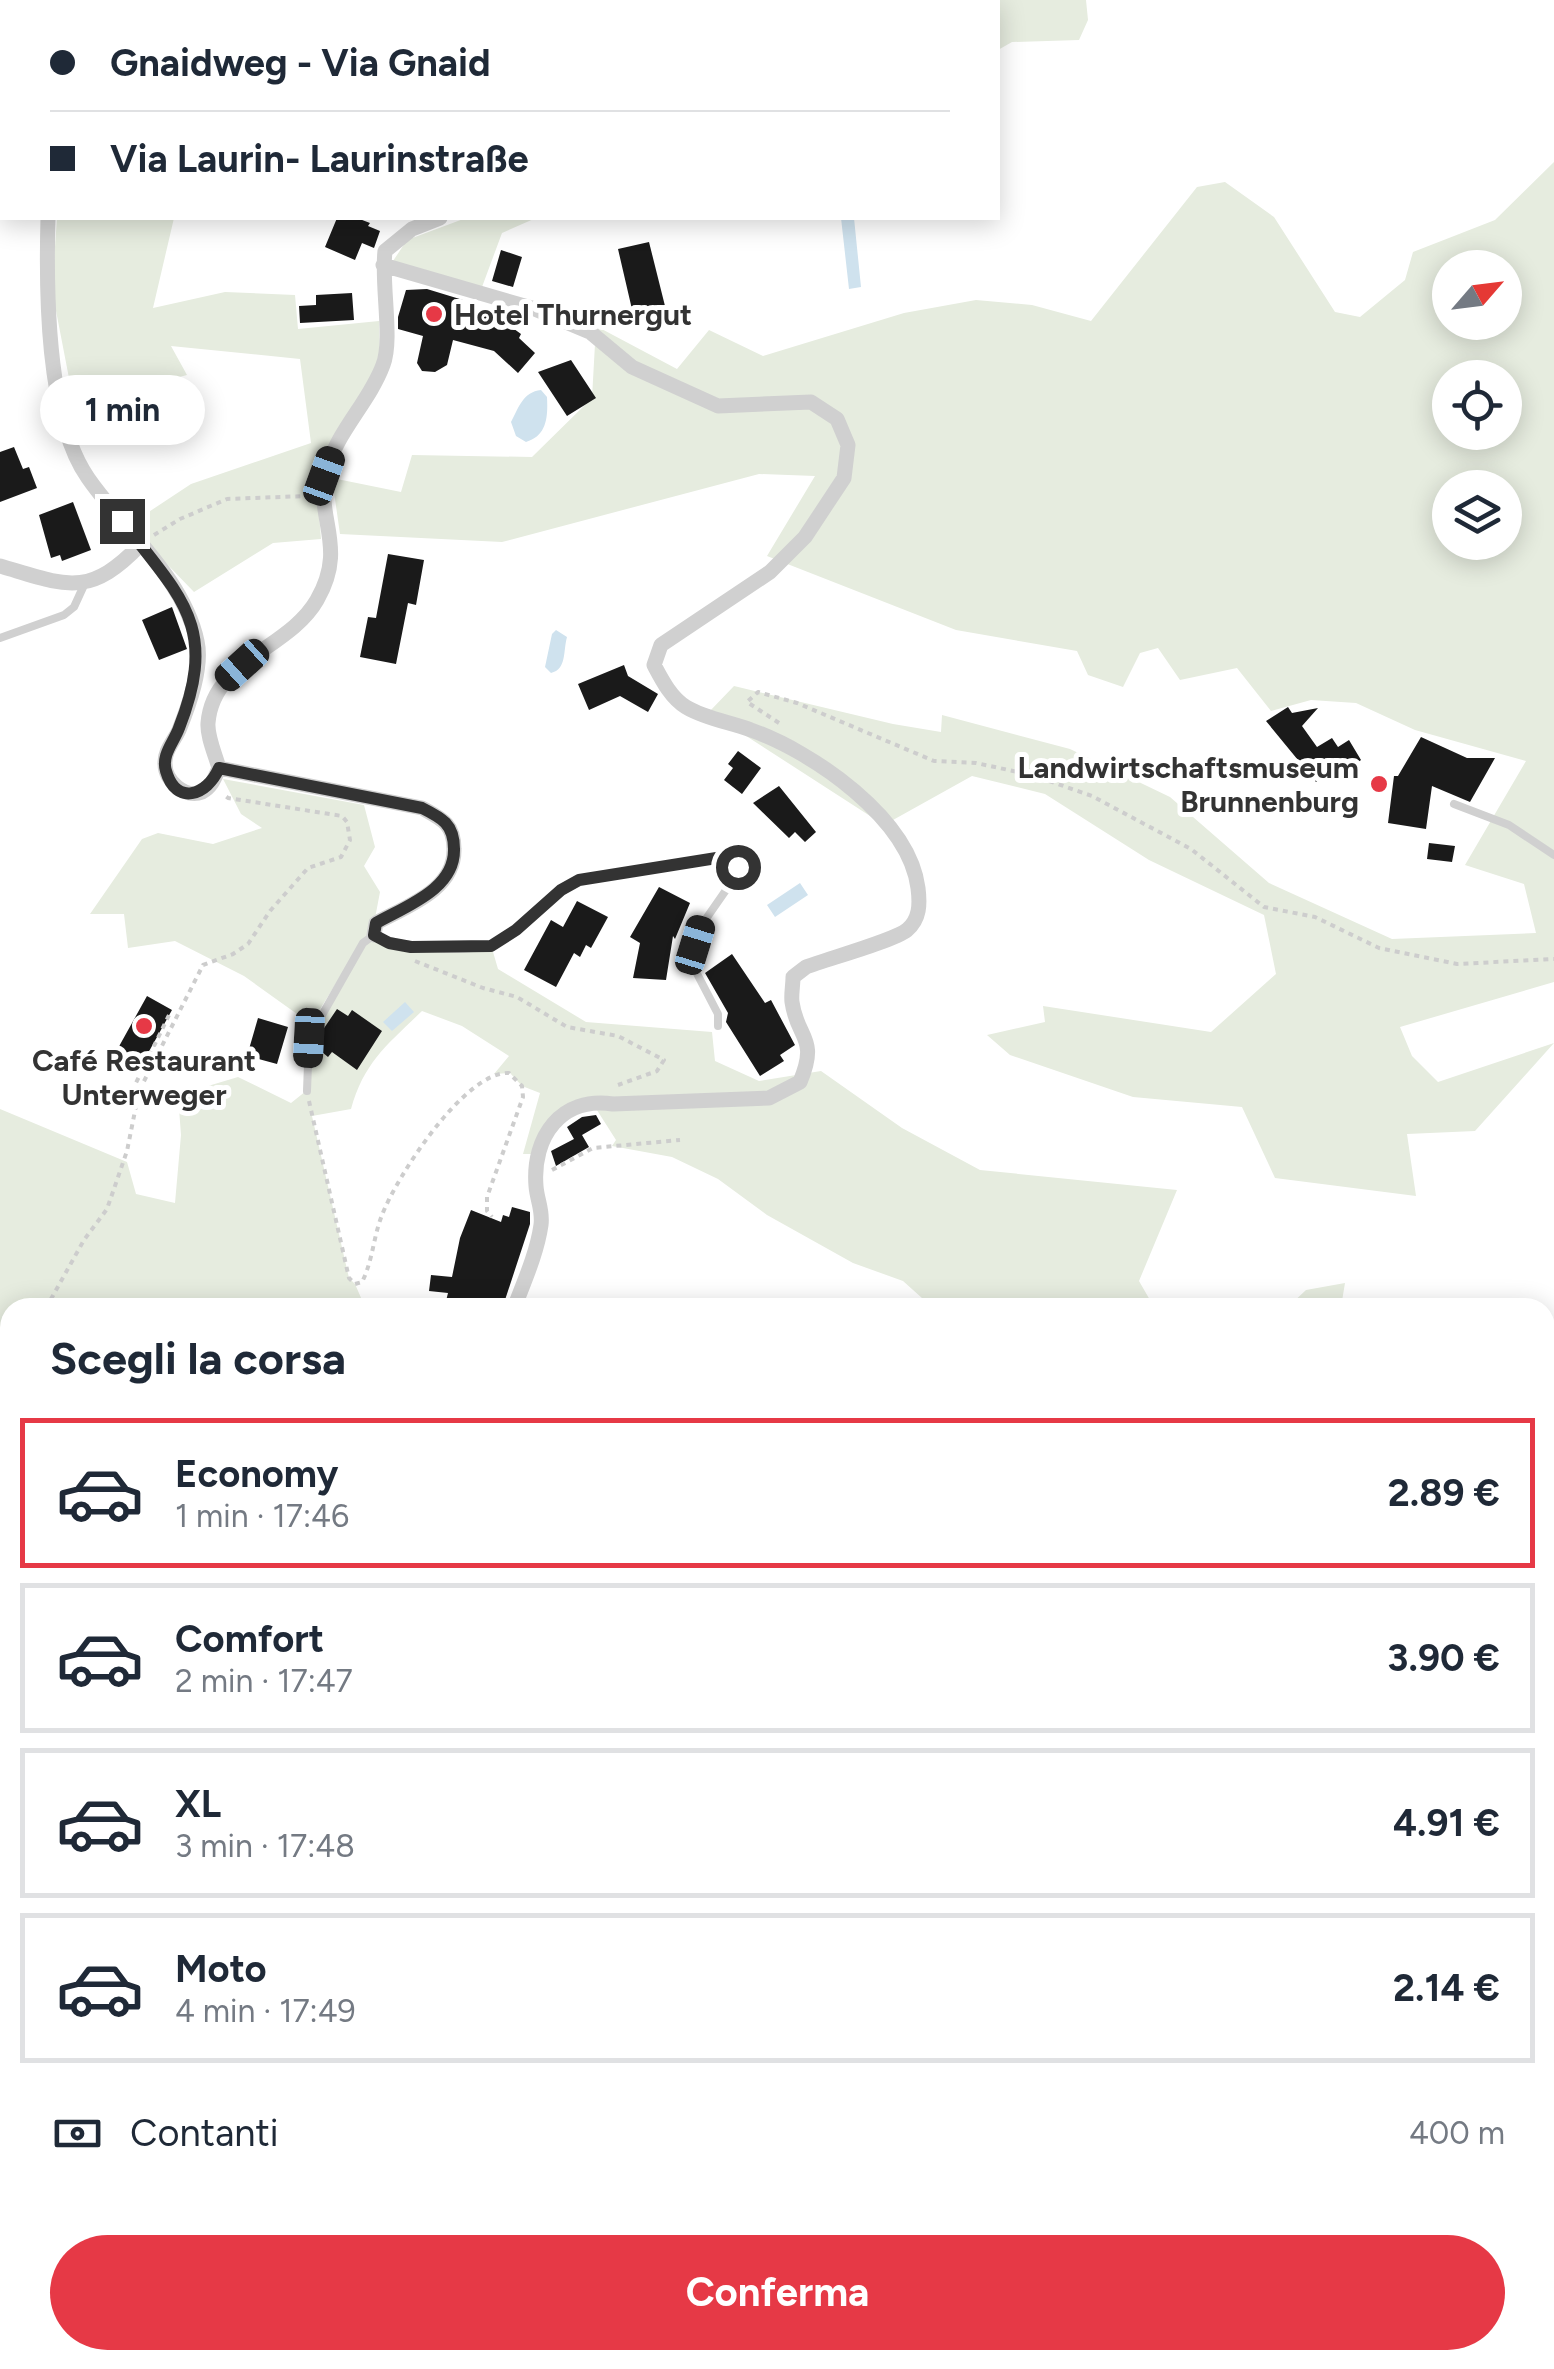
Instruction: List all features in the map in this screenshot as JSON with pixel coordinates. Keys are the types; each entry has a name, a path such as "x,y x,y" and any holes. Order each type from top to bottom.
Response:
{"street":[{"path":"48,220 48,301 54,367 67,434 86,475 176,589 198,643 195,676 164,767 174,786 184,792 202,792 212,784 219,768 208,725 225,680 297,625 308,613 327,576 332,551 324,476 335,447 379,375 388,350 385,251 412,228 434,220"},
{"path":"383,265 553,316 590,332 632,367 718,406 810,402 838,419 848,445 844,478 805,537 758,581 661,645 654,665 667,689 684,706 753,730 836,776 880,816 916,872 918,917 905,932 806,966 793,977 792,1005 806,1036 809,1062 800,1082 768,1098 614,1104 593,1101 552,1123 538,1148 540,1230 517,1298"},
{"path":"0,566 76,586 102,577 140,544"},
{"path":"219,768 422,808 445,820 454,833 454,857 445,880 376,923 368,939"}],"lane":[{"path":"0,638 64,615 74,607 85,583"},
{"path":"1454,804 1509,825 1554,855"},
{"path":"306,1092 309,1038 368,939 411,947 491,946 579,880 729,856 738,867 701,926 692,964 712,1000 718,1026"}],"path":[{"path":"140,544 180,519 227,499 326,499"},
{"path":"776,720 747,702 758,692 797,704 934,761 976,763 1092,796 1190,849 1264,907 1315,917 1379,948 1457,964 1554,959"},
{"path":"52,1298 84,1240 107,1209 127,1151 139,1092 203,965 248,944 270,911 308,868 341,857 350,840 348,822 342,816 228,798 212,784"},
{"path":"400,955 483,988 517,997 567,1027 618,1036 664,1060 657,1071 602,1091 593,1101"},
{"path":"139,1092 134,1085 173,1009"},
{"path":"306,1092 349,1278 355,1284 362,1282 372,1262 380,1219 405,1170 460,1102 484,1079 502,1072 517,1078 522,1097 488,1197 487,1210 492,1217"},
{"path":"536,1188 550,1172 593,1148 680,1140"}],"shaded area":[{"path":"1000,0 1086,0 1088,20 1079,40 1012,42 1000,49"},
{"path":"1554,162 1554,982 1400,1027 1412,1056 1438,1082 1554,1043 1475,1131 1407,1134 1416,1196 1275,1178 1242,1107 1133,1097 1010,1055 987,1035 1045,1022 1043,1006 1211,1032 1276,974 1264,915 1149,860 1045,794 972,776 884,825 709,712 734,686 941,732 942,715 1070,749 1170,797 1269,883 1392,939 1536,933 1524,884 1465,865 1526,761 1415,730 1356,703 1311,700 1271,711 1237,668 1180,680 1158,648 1140,653 1123,687 1088,675 1077,651 956,630 767,556 815,476 759,474 502,542 340,534 332,478 401,492 412,455 532,457 592,398 596,326 677,369 709,330 763,356 904,313 976,300 1032,305 1091,321 1197,187 1225,182 1274,217 1335,312 1360,317 1405,280 1413,252 1495,220"},
{"path":"57,220 174,220 153,308 225,292 295,295 298,329 379,321 380,359 316,476 321,539 273,543 194,592 129,525 191,484 311,443 300,359 171,346 187,375 74,404 52,290"},
{"path":"461,220 531,220 502,233 482,287 393,261 407,240"},
{"path":"223,779 364,805 375,847 364,866 380,892 372,934 411,947 491,945 498,969 586,1022 712,1032 715,1061 759,1081 821,1071 902,1128 980,1170 1177,1190 1139,1281 1149,1298 922,1298 903,1281 853,1263 767,1215 718,1179 672,1157 612,1146 616,1140 595,1107 579,1105 537,1154 523,1154 540,1093 522,1086 510,1073 494,1074 509,1056 462,1026 422,1011 370,1066 351,1109 312,1116 349,1278 361,1298 0,1298 0,1109 127,1162 136,1194 175,1203 181,1135 178,1095 238,1077 291,1103 306,1091 309,1038 362,941 311,1024 244,976 175,941 128,948 124,914 90,914 142,839 158,833 213,844 262,828 241,814"},
{"path":"1345,1283 1342,1298 1298,1298 1306,1290"}],"water":[{"path":"841,220 854,220 861,287 849,289"},
{"path":"541,390 547,397 545,425 526,442 516,436 511,422 526,397"},
{"path":"556,630 567,637 562,664 551,673 545,667"},
{"path":"800,883 808,895 775,917 767,905"},
{"path":"405,1002 414,1012 392,1031 383,1022"}],"building":[{"path":"336,220 362,220 380,231 374,248 362,243 355,260 325,247"},
{"path":"649,242 666,310 634,318 618,249"},
{"path":"501,250 522,257 513,287 492,281"},
{"path":"427,289 463,300 461,310 502,320 521,334 519,338 535,353 518,373 494,351 453,340 447,365 435,372 422,371 417,363 423,336 398,329 398,317 406,290"},
{"path":"352,293 354,320 300,323 299,306 316,305 316,295"},
{"path":"571,360 596,398 567,416 538,372"},
{"path":"14,447 23,469 29,467 37,488 0,502 0,452"},
{"path":"73,502 91,550 62,561 60,555 51,558 39,515"},
{"path":"388,554 424,560 416,605 408,603 396,664 360,657 368,617 376,618"},
{"path":"172,607 187,649 159,660 142,620"},
{"path":"624,665 628,676 658,694 648,712 620,696 589,710 578,684"},
{"path":"1288,707 1292,713 1318,708 1302,726 1317,747 1332,738 1338,747 1349,740 1361,760 1345,773 1339,766 1316,782 1266,721"},
{"path":"1421,737 1467,758 1495,758 1470,802 1432,786 1426,829 1388,823 1394,776 1398,776"},
{"path":"738,751 761,768 742,794 724,780 733,768 728,764"},
{"path":"779,786 816,832 805,842 795,832 789,838 753,803"},
{"path":"1429,843 1455,846 1452,862 1427,859"},
{"path":"659,887 690,903 675,939 673,936 666,980 633,978 640,943 630,937"},
{"path":"577,901 608,917 591,948 586,945 580,957 574,953 556,987 524,970 551,920 563,927"},
{"path":"732,954 765,1003 771,1000 795,1045 780,1055 784,1061 760,1076 726,1022 728,1013 705,973"},
{"path":"147,996 172,1010 142,1064 117,1050"},
{"path":"337,1009 348,1016 352,1010 382,1031 357,1070 332,1052 328,1057 316,1047 316,1040"},
{"path":"258,1018 288,1027 277,1064 247,1056"},
{"path":"596,1115 601,1124 582,1135 589,1147 556,1166 551,1151 574,1139 567,1127 582,1117"},
{"path":"512,1207 530,1212 530,1224 506,1298 447,1298 448,1293 429,1291 431,1275 452,1277 471,1210 501,1222 503,1215 509,1217"}],"place":[{"name":"Hotel Thurnergut","path":"434,314"},
{"name":"Landwirtschaftsmuseum Brunnenburg","path":"1379,784"},
{"name":"Café Restaurant Unterweger","path":"144,1026"}],"route":[{"path":"122,521 176,589 198,643 195,676 179,729 166,754 164,767 174,786 184,792 202,792 212,784 219,768 422,808 445,820 454,833 454,857 445,880 376,923 374,935 411,947 491,946 579,880 729,856 738,867"}]}
